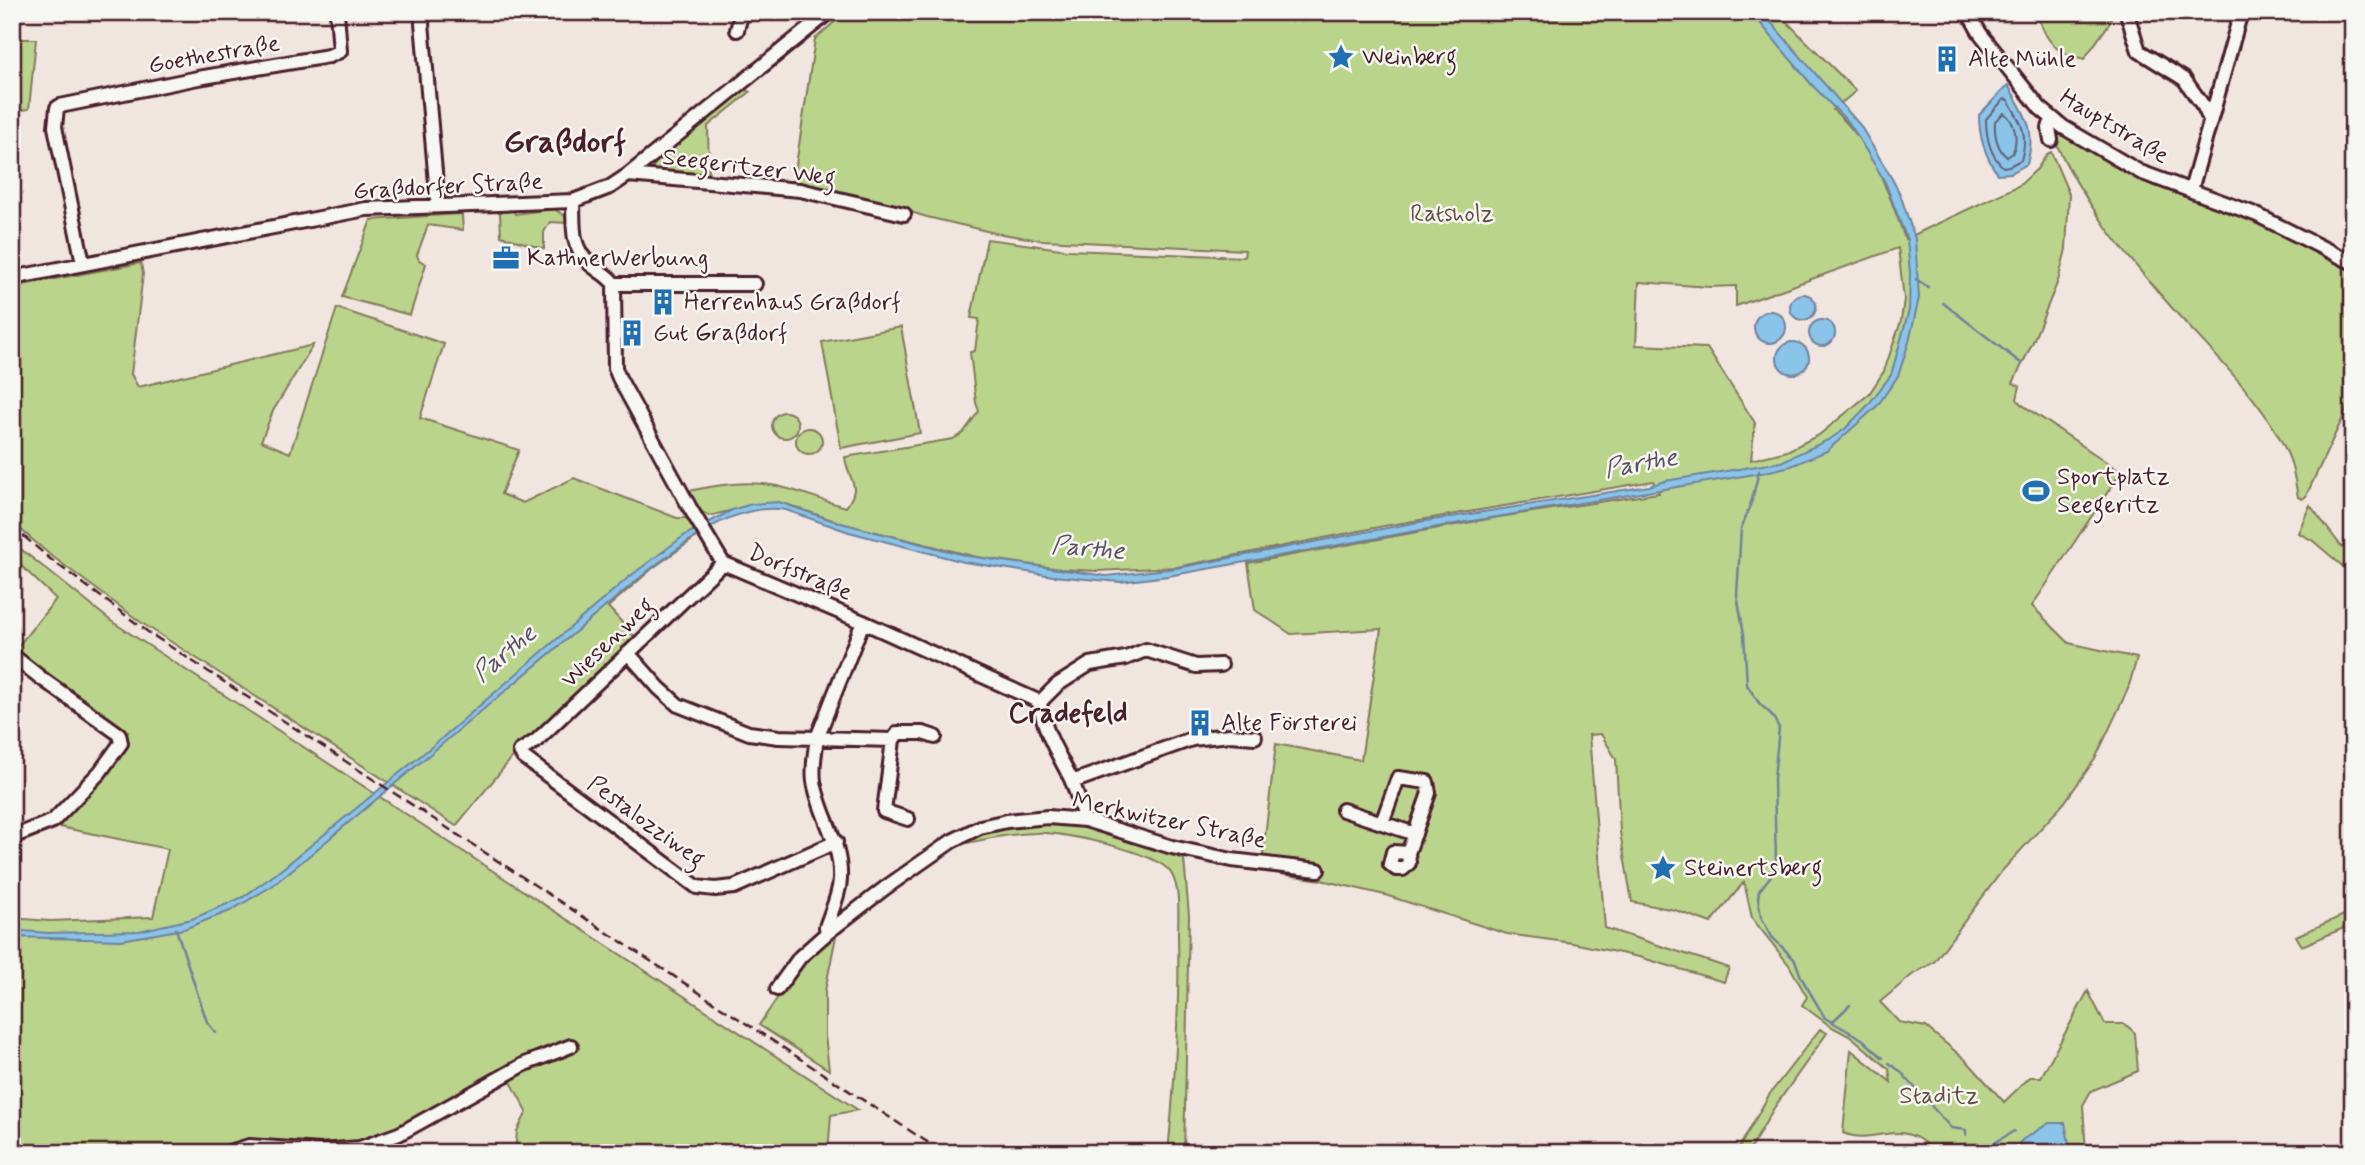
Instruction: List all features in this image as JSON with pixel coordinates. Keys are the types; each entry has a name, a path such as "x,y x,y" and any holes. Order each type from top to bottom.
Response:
{"street":[{"name":"Goethestraße","path":"83,263 55,127 57,108 198,78 329,56 340,51 337,12"},
{"path":"424,12 422,23 438,206"},
{"path":"737,30 742,12"},
{"name":"Graßdorfer Straße","path":"12,278 366,209 573,201 610,187 628,175 829,12"},
{"name":"Hauptstraße","path":"1968,12 1990,46 2052,119 2140,172 2255,214 2353,263"},
{"path":"2191,190 2241,12"},
{"path":"2128,17 2139,51 2184,79 2210,120"},
{"path":"2051,140 2049,128 2052,119"},
{"name":"Seegeritzer Weg","path":"628,175 800,190 904,214"},
{"path":"573,201 578,251 590,265 608,276 614,284 755,285"},
{"name":"Dorfstraße","path":"614,284 615,368 711,547 723,563 863,622 1040,702"},
{"name":"Wiesenweg","path":"520,751 536,741 723,563"},
{"path":"827,933 826,927 840,883 836,842 814,783 814,758 817,738 863,622"},
{"path":"1085,820 1072,782 1041,718 1040,702 1057,685 1090,664 1126,658 1146,650 1196,666 1221,665"},
{"path":"628,653 678,705 749,733 893,740"},
{"path":"12,654 119,734 121,743 100,772 53,821 12,837"},
{"path":"908,820 884,811 893,740 898,733 923,733 935,737"},
{"path":"1072,782 1192,739 1230,735 1255,737"},
{"name":"Pestalozziweg","path":"520,751 523,757 696,887 734,887 836,842"},
{"path":"1382,823 1398,778 1427,782 1429,793 1408,853"},
{"path":"1343,810 1415,834"},
{"name":"Merkwitzer Straße","path":"777,989 800,957 827,933 952,841 980,827 1007,821 1048,817 1085,820 1172,847 1208,855 1318,870"},
{"path":"226,1153 249,1146 320,1151 360,1148 399,1134 525,1064 571,1046"}],"green space":[{"path":"846,12 1777,12 1856,91 1833,110 1868,152 1885,186 1905,239 2020,185 2051,152 2069,194 2066,249 2058,281 2013,383 2020,386 2017,399 2021,404 2121,472 2032,606 2069,643 2137,658 2128,689 2095,759 2064,803 2002,871 1934,962 1912,975 1880,1002 1899,1022 1926,1027 1967,1061 2004,1102 2030,1077 2041,1077 2088,991 2105,1024 2125,1024 2135,1033 2138,1071 2091,1091 2083,1105 2086,1153 2071,1153 2064,1123 2021,1144 2011,1153 1925,1153 1926,1144 1905,1134 1865,1137 1843,1133 1851,1050 1891,1082 1889,1069 1853,1038 1830,1026 1802,1005 1807,997 1789,965 1752,918 1744,882 1711,923 1675,910 1632,902 1620,832 1616,759 1601,734 1589,735 1605,928 1729,968 1724,982 1639,957 1573,943 1507,934 1385,895 1321,880 1261,871 1276,744 1361,760 1381,629 1291,634 1255,610 1248,563 1499,517 1659,493 1653,481 1384,526 1177,567 1097,571 1061,569 977,557 844,524 786,504 751,505 710,516 697,510 689,491 743,483 777,486 846,507 854,488 845,457 953,439 963,433 979,411 970,352 975,351 979,319 971,318 987,239 1068,250 1244,257 1245,250 1042,240 995,233 864,198 793,185 815,39","holes":["1898,248 1904,299 1901,321 1884,371 1869,394 1819,435 1787,451 1751,460 1755,423 1707,348 1636,345 1639,282 1736,286 1736,306"]},
{"path":"2038,12 2113,12 2109,24 2084,59 2062,52 2049,40"},
{"path":"12,39 36,39 29,109 12,112"},
{"path":"743,89 750,92 708,126 709,177 655,173 653,167 658,159"},
{"path":"2058,130 2247,215 2353,269 2353,396 2306,496 2302,499 2298,497 2288,455 2266,416 2107,228 2078,185 2054,139 2055,131"},
{"path":"554,209 565,216 566,223 550,222 544,232 544,249 501,236 500,212 514,211 515,214"},
{"path":"462,215 463,230 428,225 417,255 419,260 426,264 410,315 342,297 371,220"},
{"path":"141,263 143,274 131,374 138,387 313,345 273,411 261,441 290,453 337,308 444,344 420,418 519,450 501,494 523,503 574,478 677,518 688,518 698,536 653,568 608,607 636,638 520,748 456,826 142,623 49,554 12,522 12,287"},
{"path":"901,327 920,433 841,448 822,342"},
{"path":"785,412 794,416 798,425 794,434 785,438 776,434 772,425 776,416"},
{"path":"809,428 818,432 822,441 818,450 809,454 800,450 796,441 800,432"},
{"path":"2310,505 2341,546 2353,555 2353,575 2312,540 2298,533"},
{"path":"12,542 111,621 858,1110 831,1115 828,1153 515,1153 517,1131 527,1112 507,1074 398,1134 396,1153 12,1153 12,918 50,921 153,917 168,849 55,826 122,749 128,732 14,651 56,599 12,557"},
{"path":"1041,822 1085,827 1184,859 1189,916 1184,1153 1168,1153 1178,990 1178,903 1171,873 1162,865 1129,851 1066,835 1014,835 948,848 994,826"},
{"path":"2353,911 2353,924 2302,946 2296,936"},
{"path":"837,931 825,991 825,1035 829,1070 759,1025 804,959"},
{"path":"1820,1029 1827,1033 1774,1108 1748,1153 1736,1153 1769,1095"}],"water":[{"path":"1751,12 1762,12 1860,125 1900,194 1915,239 1919,298 1898,376 1877,406 1827,451 1791,466 1761,473 1460,523 1168,576 1120,582 1053,576 964,562 849,532 786,510 748,512 730,518 695,537 648,571 272,886 230,911 184,929 121,940 12,937 12,930 48,933 139,931 192,919 243,897 277,873 435,744 629,577 685,535 732,510 752,504 779,502 837,522 968,556 1106,576 1177,568 1413,523 1781,462 1830,439 1845,429 1868,405 1891,375 1909,310 1907,240 1885,182 1850,124 1811,84"},
{"path":"2008,85 2028,122 2030,151 2027,164 2011,173 1997,174 1983,146 1979,115"},
{"path":"1803,294 1812,298 1816,307 1812,316 1803,320 1794,316 1790,307 1794,298"},
{"path":"1770,311 1781,316 1786,327 1781,338 1770,343 1759,338 1754,327 1759,316"},
{"path":"1822,320 1831,324 1835,333 1831,342 1822,346 1813,342 1809,333 1813,324"},
{"path":"1793,342 1804,347 1809,358 1804,369 1793,374 1782,369 1777,358 1782,347"},
{"path":"2049,1123 2065,1123 2071,1153 2011,1153 2022,1140"}],"waterway":[{"path":"1916,279 1928,287"},
{"path":"1943,303 2022,364"},
{"path":"1759,471 1741,529 1737,595 1744,634 1747,685 1759,703 1772,715 1779,728 1774,779 1776,863 1770,877 1759,891 1761,917 1772,937 1795,960 1801,977 1825,1018 1862,1039 1883,1058"},
{"path":"176,929 207,1022 216,1033"},
{"path":"1832,1022 1850,1005"},
{"path":"1889,1063 1900,1071 1951,1128 1966,1130 1966,1135"},
{"path":"1978,1153 2014,1131"},
{"path":"1962,1153 1965,1144"}],"railway":[{"path":"12,526 49,558 148,632 944,1153"}],"place":[{"name":"Weinberg","path":"1341,57"},
{"name":"Alte Mühle","path":"1947,59"},
{"name":"KathnerWerbung","path":"506,258"},
{"name":"Herrenhaus Graßdorf","path":"663,302"},
{"name":"Gut Graßdorf","path":"632,333"},
{"name":"Sportplatz Seegeritz","path":"2036,491"},
{"name":"Alte Försterei","path":"1200,723"},
{"name":"Steinertsberg","path":"1663,868"}],"district":[{"name":"Graßdorf","path":"565,142"},
{"name":"Cradefeld","path":"1068,714"}],"park label":[{"name":"Ratsholz","path":"1452,214"},
{"name":"Staditz","path":"1939,1096"}],"water label":[{"name":"Parthe","path":"1641,464"},
{"name":"Parthe","path":"1088,549"},
{"name":"Parthe","path":"505,654"}]}
